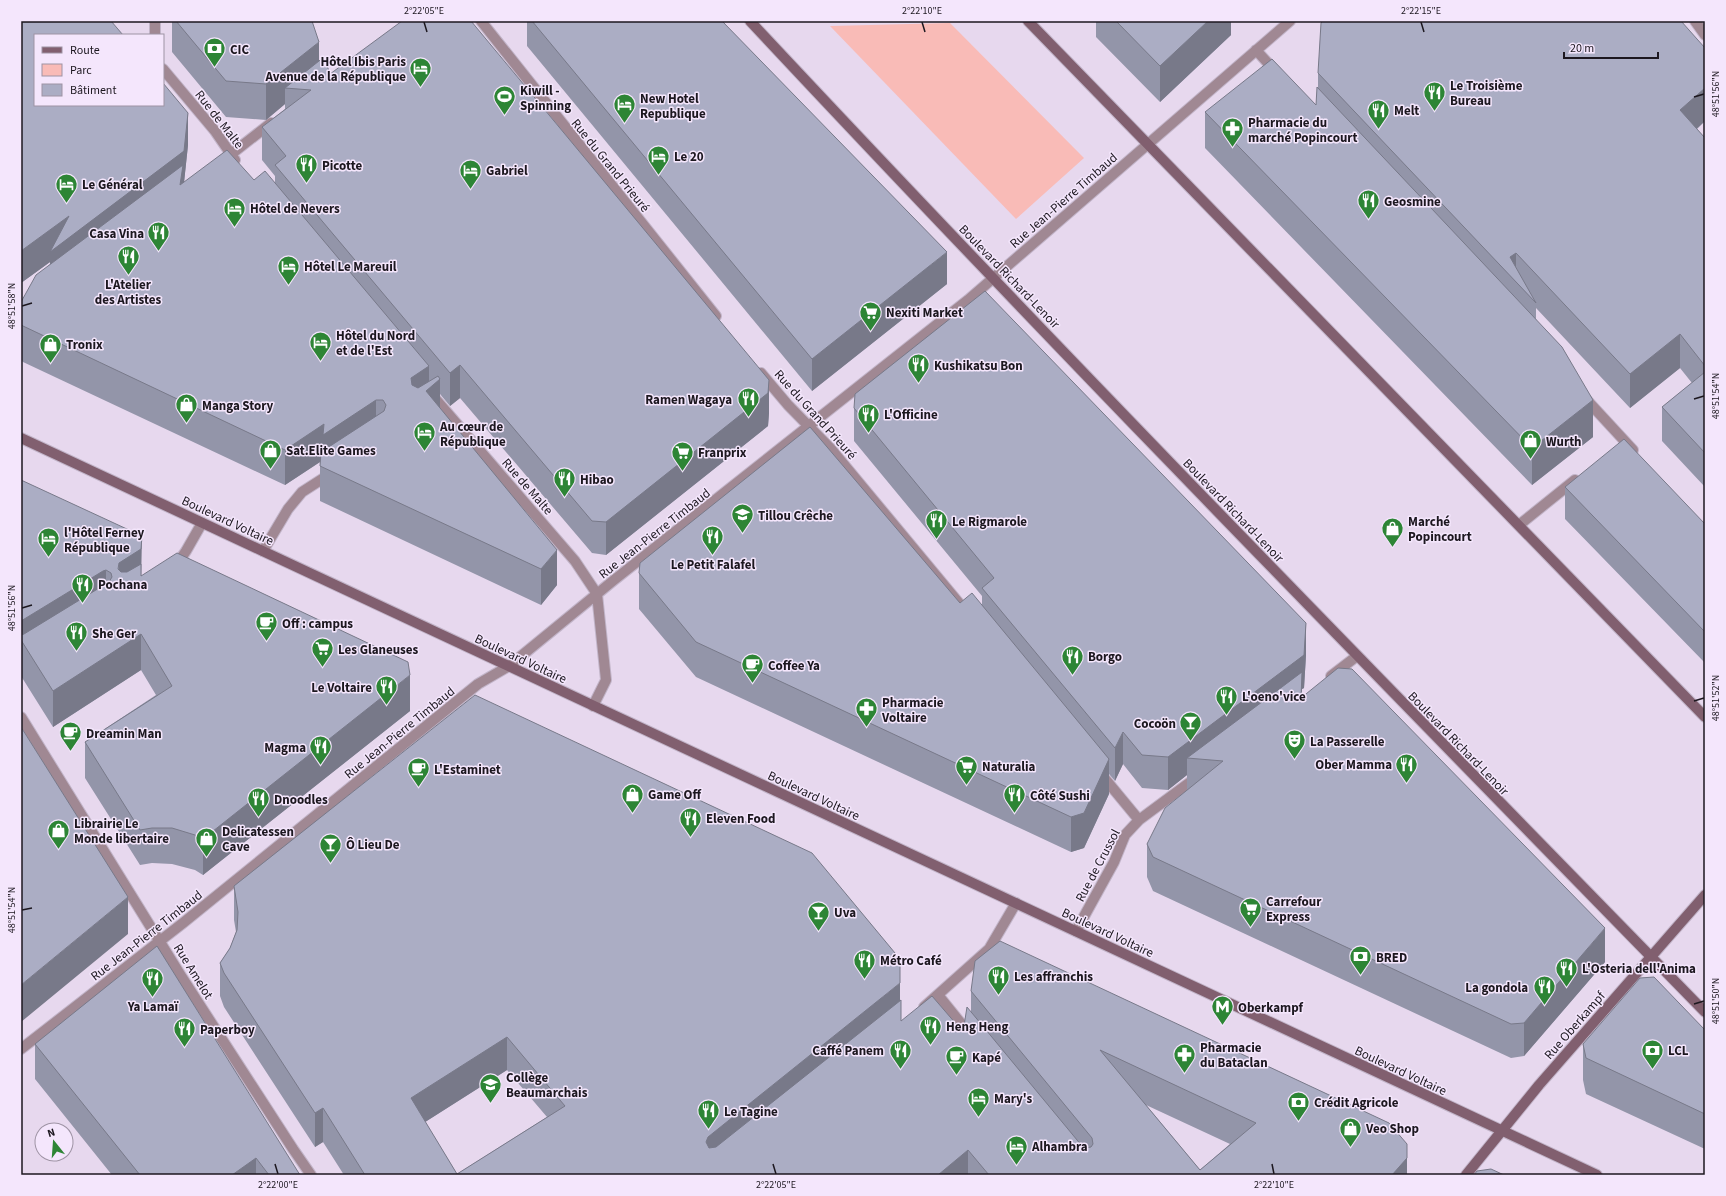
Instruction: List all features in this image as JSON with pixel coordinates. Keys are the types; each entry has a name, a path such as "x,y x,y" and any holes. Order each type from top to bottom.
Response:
{"street":[{"path":"155,21 155,34"},
{"name":"Rue du Grand Prieuré","path":"481,21 723,325"},
{"name":"Boulevard Richard-Lenoir","path":"750,21 993,278 1357,656 1705,1012"},
{"path":"1028,21 1149,143 1705,718"},
{"name":"Rue Jean-Pierre Timbaud","path":"21,1049 160,941 478,684 508,666 596,594 968,300 1290,21"},
{"path":"1695,21 1705,35"},
{"path":"1256,50 1285,81"},
{"name":"Rue de Malte","path":"164,70 215,131 241,167"},
{"path":"216,166 280,117"},
{"name":"Rue du Grand Prieuré","path":"753,362 788,405 832,449 972,618"},
{"name":"Rue de Malte","path":"424,384 575,561 596,594 606,680 593,706"},
{"path":"1576,388 1640,458"},
{"path":"428,410 439,403"},
{"name":"Boulevard Voltaire","path":"21,438 1597,1175"},
{"path":"1616,447 1625,440"},
{"path":"263,550 288,509 302,492 341,467"},
{"path":"1520,525 1582,474"},
{"path":"169,572 174,568 186,551 202,523"},
{"path":"1324,681 1357,656"},
{"name":"Rue Amelot","path":"21,717 160,941 311,1175"},
{"path":"1093,764 1139,820"},
{"name":"Rue de Crussol","path":"1076,931 1114,862 1125,835 1139,820 1203,772"},
{"name":"Rue Oberkampf","path":"1466,1175 1544,1080 1705,895"},
{"path":"915,1014 989,949 1016,903"},
{"path":"938,995 976,1042"}],"green space":[{"path":"950,23 1084,158 1016,219 830,26"}],"building":[{"path":"111,21 122,34 34,34 34,106 164,106 164,84 188,113 184,151 50,252 69,216 21,251 21,22"},
{"path":"176,21 312,21 319,42 266,84 226,81"},
{"path":"402,21 471,21 769,380 768,393 606,522 592,521 460,365 450,373 275,165 286,156 262,127 311,90 285,88 324,57 330,74"},
{"path":"532,21 722,21 947,252 812,359"},
{"path":"1116,21 1208,21 1160,66"},
{"path":"1323,21 1681,21 1705,48 1705,88 1680,110 1705,138 1705,366 1680,334 1630,374 1516,253 1510,257 1536,303 1318,73 1321,23"},
{"path":"1272,59 1316,105 1317,87 1562,347 1593,400 1532,448 1205,112"},
{"path":"227,150 254,180 265,171 429,366 411,378 412,385 418,388 438,376 440,379 426,391 557,550 541,569 320,466 321,452 384,411 386,405 383,400 376,400 323,435 324,424 285,450 21,324 21,302 36,275 183,165 180,185"},
{"path":"985,291 1306,623 1304,655 1168,757 1142,755 1123,732 1115,748 982,588 994,578 854,408 855,394"},
{"path":"1705,372 1705,453 1662,407"},
{"path":"810,427 960,603 972,593 1109,759 1084,813 1071,817 696,642 639,573 640,563"},
{"path":"1624,439 1705,524 1705,632 1565,487"},
{"path":"21,480 142,536 141,549 119,563 118,569 121,572 127,572 141,564 141,576 177,553 408,662 410,675 203,839 172,828 152,828 140,830 85,742 172,686 141,634 53,691 21,640 21,635 109,582 112,577 111,573 106,570 103,571 21,621"},
{"path":"1338,668 1352,669 1605,928 1524,1023 1511,1024 1153,857 1147,844 1165,808 1223,761 1187,758 1302,672 1301,698"},
{"path":"475,695 812,853 900,959 900,983 708,1137 706,1142 709,1148 716,1147 901,1000 901,1021 932,996 963,1032 967,1007 1082,1146 1085,1148 1091,1147 1093,1144 1092,1138 971,991 975,961 1000,941 1389,1123 1407,1144 1407,1158 1392,1175 989,1175 968,1150 938,1175 365,1175 323,1108 315,1113 224,973 220,963 230,948 237,930 238,912 234,886","holes":["507,1037 565,1106 457,1174 411,1098","1100,1050 1256,1123 1200,1170"]},
{"path":"21,727 128,897 21,985"},
{"path":"157,946 300,1175 269,1175 256,1158 232,1175 140,1175 35,1044"},
{"path":"1654,977 1705,1030 1705,1114 1586,1058 1583,1044 1640,978"},
{"path":"1491,1169 1504,1175 1474,1175 1477,1171"}],"place":[{"name":"CIC","path":"215,68"},
{"name":"Hôtel Ibis Paris Avenue de la République","path":"421,88"},
{"name":"Le Troisième Bureau","path":"1435,112"},
{"name":"Kiwill - Spinning","path":"504,116"},
{"name":"New Hotel Republique","path":"625,124"},
{"name":"Melt","path":"1379,130"},
{"name":"Pharmacie du marché Popincourt","path":"1233,148"},
{"name":"Le 20","path":"658,176"},
{"name":"Picotte","path":"306,184"},
{"name":"Gabriel","path":"471,190"},
{"name":"Le Général","path":"67,204"},
{"name":"Geosmine","path":"1368,220"},
{"name":"Hôtel de Nevers","path":"234,228"},
{"name":"Casa Vina","path":"159,252"},
{"name":"L'Atelier des Artistes","path":"128,276"},
{"name":"Hôtel Le Mareuil","path":"288,286"},
{"name":"Nexiti Market","path":"870,332"},
{"name":"Hôtel du Nord et de l'Est","path":"321,362"},
{"name":"Tronix","path":"51,364"},
{"name":"Kushikatsu Bon","path":"918,384"},
{"name":"Ramen Wagaya","path":"748,418"},
{"name":"Manga Story","path":"187,424"},
{"name":"L'Officine","path":"868,434"},
{"name":"Au cœur de République","path":"424,452"},
{"name":"Wurth","path":"1531,460"},
{"name":"Sat.Elite Games","path":"270,470"},
{"name":"Franprix","path":"683,472"},
{"name":"Hibao","path":"564,498"},
{"name":"Tillou Crêche","path":"743,534"},
{"name":"Le Rigmarole","path":"937,540"},
{"name":"Marché Popincourt","path":"1392,548"},
{"name":"Le Petit Falafel","path":"713,556"},
{"name":"l'Hôtel Ferney République","path":"48,558"},
{"name":"Pochana","path":"82,604"},
{"name":"Off : campus","path":"266,642"},
{"name":"She Ger","path":"77,652"},
{"name":"Les Glaneuses","path":"323,668"},
{"name":"Borgo","path":"1072,676"},
{"name":"Coffee Ya","path":"752,684"},
{"name":"Le Voltaire","path":"387,706"},
{"name":"L'oeno'vice","path":"1226,716"},
{"name":"Pharmacie Voltaire","path":"866,728"},
{"name":"Cocoön","path":"1191,742"},
{"name":"Dreamin Man","path":"71,752"},
{"name":"La Passerelle","path":"1294,760"},
{"name":"Magma","path":"321,766"},
{"name":"Ober Mamma","path":"1407,784"},
{"name":"Naturalia","path":"966,786"},
{"name":"L'Estaminet","path":"418,788"},
{"name":"Game Off","path":"632,814"},
{"name":"Côté Sushi","path":"1015,814"},
{"name":"Dnoodles","path":"258,818"},
{"name":"Eleven Food","path":"690,838"},
{"name":"Librairie Le Monde libertaire","path":"59,850"},
{"name":"Delicatessen Cave","path":"207,858"},
{"name":"Ô Lieu De","path":"330,864"},
{"name":"Carrefour Express","path":"1251,928"},
{"name":"Uva","path":"819,932"},
{"name":"BRED","path":"1360,976"},
{"name":"Métro Café","path":"865,980"},
{"name":"L'Osteria dell'Anima","path":"1566,988"},
{"name":"Les affranchis","path":"999,996"},
{"name":"Ya Lamaï","path":"153,998"},
{"name":"La gondola","path":"1544,1006"},
{"name":"Oberkampf","path":"1222,1026"},
{"name":"Heng Heng","path":"931,1046"},
{"name":"Paperboy","path":"184,1048"},
{"name":"Caffé Panem","path":"900,1070"},
{"name":"LCL","path":"1653,1070"},
{"name":"Pharmacie du Bataclan","path":"1185,1074"},
{"name":"Kapé","path":"956,1076"},
{"name":"Collège Beaumarchais","path":"490,1104"},
{"name":"Mary's","path":"979,1118"},
{"name":"Crédit Agricole","path":"1298,1122"},
{"name":"Le Tagine","path":"709,1130"},
{"name":"Veo Shop","path":"1350,1148"},
{"name":"Alhambra","path":"1016,1166"}]}
